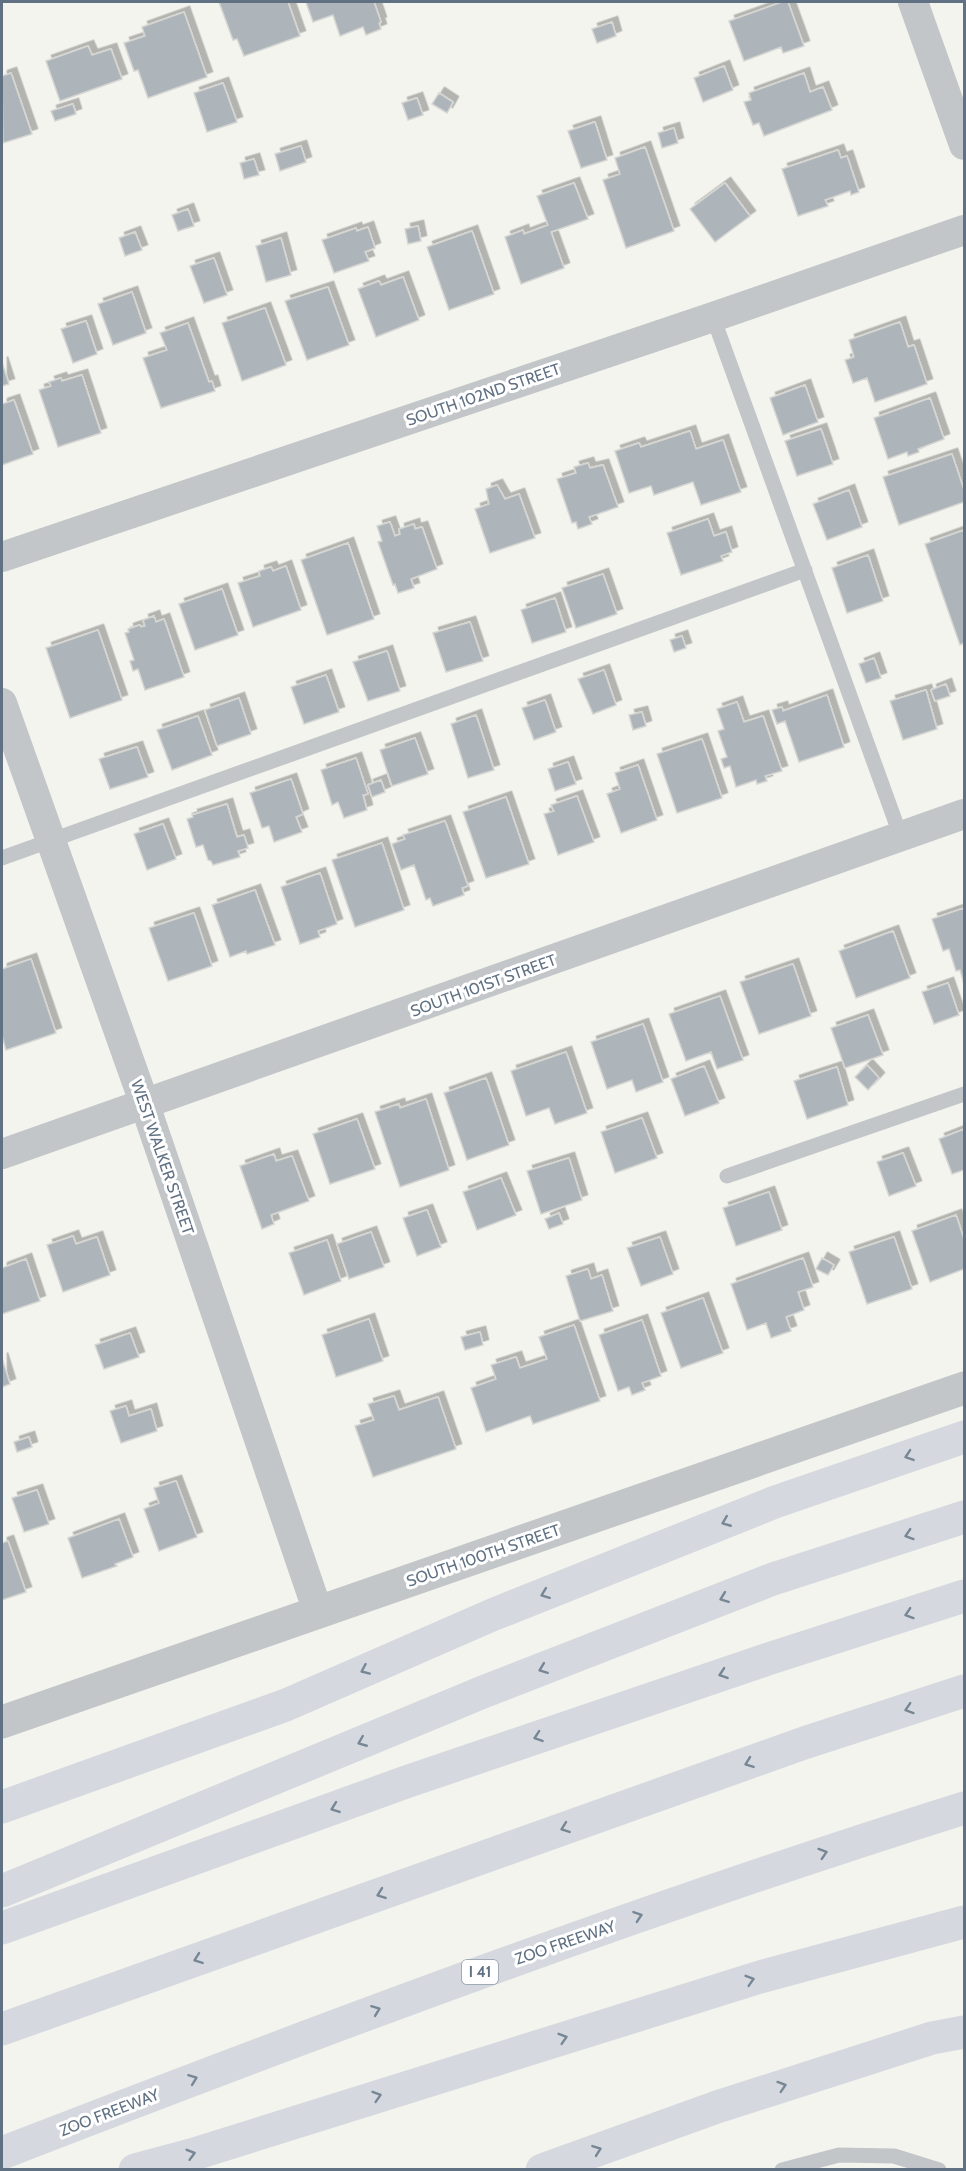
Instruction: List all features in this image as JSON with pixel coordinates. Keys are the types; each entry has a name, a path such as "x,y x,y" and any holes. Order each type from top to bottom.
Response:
{"highway":[{"path":"2,1807 286,1705 492,1615 775,1502 964,1437"},
{"path":"2,1891 495,1688 773,1579 964,1517"},
{"path":"2,1928 406,1782 768,1659 964,1596"},
{"path":"2,2029 804,1743 964,1691"},
{"name":"ZOO FREEWAY","path":"2,2153 509,1961 756,1875 964,1808"},
{"path":"135,2169 202,2151 760,1977 964,1923"},
{"path":"542,2169 728,2103 932,2038 964,2032"}],"street":[{"path":"913,2 964,145"},
{"name":"SOUTH 102ND STREET","path":"2,557 964,230"},
{"name":"WEST WALKER STREET","path":"2,703 145,1105 318,1612"},
{"name":"SOUTH 101ST STREET","path":"2,1154 964,814"},
{"name":"SOUTH 100TH STREET","path":"2,1722 964,1388"}],"lane":[{"path":"713,317 901,837"},
{"path":"2,858 805,570"},
{"path":"727,1176 964,1094"},
{"path":"782,2169 839,2155 894,2156 939,2169"}],"building":[{"path":"219,2 288,2 300,36 244,56 237,39 233,40"},
{"path":"306,2 374,2 381,29 366,35 363,27 340,36 333,15 313,22"},
{"path":"782,2 788,2 804,46 783,53 781,47 744,61 729,21"},
{"path":"184,12 207,77 148,98 138,70 134,71 124,43 145,36 142,27"},
{"path":"612,22 616,36 597,43 592,29"},
{"path":"88,46 92,55 111,49 122,79 60,101 46,61"},
{"path":"724,66 733,90 703,102 694,78"},
{"path":"11,73 32,134 3,143 2,76"},
{"path":"804,73 810,92 823,87 832,110 764,136 759,123 753,125 744,102 751,100 749,93"},
{"path":"223,83 237,122 207,132 194,93"},
{"path":"439,93 453,102 447,113 432,104"},
{"path":"417,98 423,115 408,120 402,103"},
{"path":"73,104 76,114 55,121 51,111"},
{"path":"595,122 607,160 581,168 568,131"},
{"path":"674,128 678,143 662,148 658,133"},
{"path":"301,146 306,162 280,171 275,154"},
{"path":"645,147 674,231 626,248 603,180 620,174 615,158"},
{"path":"838,150 841,158 847,156 859,192 851,195 850,191 825,200 828,206 798,216 782,169"},
{"path":"254,159 259,175 244,179 240,163"},
{"path":"574,183 588,219 551,232 564,268 521,284 505,237 523,230 524,234 548,225 537,196"},
{"path":"725,183 750,216 715,242 690,209"},
{"path":"188,209 194,226 178,231 172,215"},
{"path":"418,226 421,241 408,244 405,229"},
{"path":"368,227 375,248 365,252 369,261 334,273 322,240 356,228 357,231"},
{"path":"472,231 494,294 449,310 427,247"},
{"path":"135,232 142,250 125,256 119,238"},
{"path":"281,238 291,275 266,282 256,246"},
{"path":"214,258 227,295 204,303 190,266"},
{"path":"403,277 419,320 376,337 358,289 379,281 381,285"},
{"path":"328,287 349,345 307,360 285,301"},
{"path":"132,292 146,333 113,345 98,304"},
{"path":"265,308 286,365 242,381 222,323"},
{"path":"86,321 97,354 73,363 61,329"},
{"path":"900,322 908,347 914,345 927,384 875,402 867,378 853,383 845,360 854,357 849,340"},
{"path":"188,323 209,382 212,381 215,391 161,408 143,358 167,350 160,333"},
{"path":"2,362 9,384 2,386"},
{"path":"82,375 101,433 58,447 39,390 51,386 49,382"},
{"path":"805,385 818,422 783,435 770,398"},
{"path":"930,398 944,439 918,449 919,452 908,456 907,452 888,459 874,418"},
{"path":"14,400 33,454 2,465 2,404"},
{"path":"821,429 833,464 797,476 785,441"},
{"path":"690,431 696,449 723,440 741,492 701,505 693,482 654,495 651,486 629,493 615,451 639,443 641,447"},
{"path":"952,454 964,490 964,502 899,525 883,477"},
{"path":"588,463 590,468 603,465 618,507 589,517 592,524 578,529 576,522 572,523 557,479 576,473 574,467"},
{"path":"497,485 505,499 519,494 535,538 490,553 475,509 489,504 486,489"},
{"path":"849,490 862,527 827,540 813,504"},
{"path":"708,519 714,536 726,532 732,552 721,556 723,561 681,575 667,533"},
{"path":"390,522 395,536 400,534 399,529 414,524 415,529 422,527 437,569 411,579 414,588 398,593 378,542 382,541 377,526"},
{"path":"964,530 964,643 960,645 925,544"},
{"path":"348,543 374,619 327,635 301,560"},
{"path":"868,555 883,601 847,613 832,568"},
{"path":"286,566 301,610 253,627 238,583 260,576 259,571 271,567 273,571"},
{"path":"603,574 617,614 576,628 562,588"},
{"path":"222,589 238,635 195,650 179,604"},
{"path":"555,598 566,632 532,643 521,610"},
{"path":"154,616 156,622 164,619 184,677 145,690 138,669 133,671 130,661 134,660 125,633 129,632 128,629 140,625 145,626 143,620"},
{"path":"470,622 483,661 446,672 433,633"},
{"path":"98,630 122,700 70,718 46,648"},
{"path":"682,636 686,648 674,652 670,640"},
{"path":"387,651 400,691 368,701 353,662"},
{"path":"874,658 881,678 866,683 859,664"},
{"path":"604,670 616,705 593,714 578,679"},
{"path":"326,675 339,712 304,724 291,687"},
{"path":"946,684 950,696 935,701 931,690"},
{"path":"926,690 937,729 903,740 890,701"},
{"path":"827,695 844,747 799,762 785,721 777,724 772,710 782,707 783,711"},
{"path":"239,698 251,734 217,746 205,710"},
{"path":"545,700 556,732 534,740 522,708"},
{"path":"737,702 744,722 763,716 782,771 765,776 767,781 757,784 756,780 736,787 730,766 724,768 721,759 727,757 718,731 724,729 717,709"},
{"path":"642,712 646,726 633,730 629,715"},
{"path":"476,715 494,770 468,778 451,724"},
{"path":"198,716 212,755 172,770 157,730"},
{"path":"415,738 428,774 392,786 380,750"},
{"path":"702,739 722,798 677,813 657,754"},
{"path":"137,747 148,777 110,789 99,759"},
{"path":"356,758 368,794 363,795 367,810 344,818 338,802 332,805 321,770"},
{"path":"568,762 576,784 555,791 548,769"},
{"path":"638,765 657,820 621,833 607,794 620,789 615,773"},
{"path":"291,779 303,814 296,817 302,832 274,842 269,826 262,828 250,793"},
{"path":"381,780 385,792 372,797 368,785"},
{"path":"577,796 594,842 558,855 544,814 554,811 551,805"},
{"path":"506,797 529,864 486,878 463,812"},
{"path":"227,804 237,837 244,835 248,848 238,851 240,857 213,865 208,860 203,845 196,847 187,819 193,817 192,815"},
{"path":"445,821 468,886 462,888 464,895 433,906 430,898 426,900 414,865 401,870 392,844 405,839 403,835"},
{"path":"163,824 176,859 147,870 134,834"},
{"path":"382,843 404,910 355,927 332,860"},
{"path":"320,873 337,924 318,931 320,937 300,944 281,887"},
{"path":"255,890 275,945 230,957 212,905"},
{"path":"964,908 964,984 960,970 956,971 949,949 943,951 932,919"},
{"path":"194,913 212,966 168,981 149,928"},
{"path":"893,931 910,978 856,998 839,951"},
{"path":"31,959 56,1033 6,1050 2,1036 2,969"},
{"path":"793,964 811,1016 759,1034 740,982"},
{"path":"948,983 959,1015 934,1024 922,992"},
{"path":"720,996 743,1060 717,1069 711,1052 686,1061 669,1014"},
{"path":"868,1015 883,1055 845,1068 831,1028"},
{"path":"643,1024 663,1082 636,1092 632,1080 607,1089 591,1042"},
{"path":"566,1052 587,1113 555,1124 549,1108 526,1116 511,1071"},
{"path":"867,1065 879,1078 868,1090 855,1077"},
{"path":"704,1066 719,1103 685,1116 671,1079"},
{"path":"837,1067 848,1105 807,1119 794,1081"},
{"path":"486,1078 509,1145 467,1160 444,1093"},
{"path":"426,1099 449,1170 400,1187 375,1112 399,1104 400,1108"},
{"path":"642,1118 657,1158 615,1173 601,1132"},
{"path":"357,1119 375,1169 330,1184 313,1134"},
{"path":"964,1129 964,1170 952,1174 939,1139"},
{"path":"903,1153 916,1186 889,1196 877,1162"},
{"path":"274,1154 276,1161 292,1156 309,1201 271,1215 274,1224 262,1229 240,1166"},
{"path":"569,1158 582,1200 541,1214 527,1171"},
{"path":"501,1178 516,1215 477,1230 463,1192"},
{"path":"769,1192 782,1230 736,1246 723,1208"},
{"path":"427,1210 441,1247 417,1256 403,1218"},
{"path":"559,1213 563,1224 549,1229 545,1219"},
{"path":"956,1215 964,1239 964,1269 930,1282 912,1231"},
{"path":"371,1232 384,1267 349,1279 337,1244"},
{"path":"73,1236 76,1244 97,1237 110,1275 63,1292 47,1245"},
{"path":"660,1237 673,1274 641,1286 627,1248"},
{"path":"894,1237 912,1289 867,1304 849,1252"},
{"path":"327,1240 341,1281 304,1295 289,1253"},
{"path":"803,1258 813,1287 798,1292 804,1310 786,1317 791,1331 771,1338 766,1323 747,1330 731,1284"},
{"path":"822,1258 834,1265 828,1275 816,1269"},
{"path":"26,1259 40,1301 2,1314 2,1268"},
{"path":"588,1269 591,1279 602,1275 613,1311 580,1321 566,1276"},
{"path":"703,1298 723,1353 681,1368 661,1313"},
{"path":"369,1319 383,1361 336,1377 322,1335"},
{"path":"642,1320 661,1376 642,1383 645,1390 632,1395 629,1387 618,1391 599,1335"},
{"path":"574,1325 600,1401 533,1424 530,1416 486,1432 471,1388 496,1379 491,1365 516,1357 520,1368 547,1359 539,1337"},
{"path":"480,1332 483,1345 465,1350 461,1337"},
{"path":"130,1333 139,1357 104,1369 95,1345"},
{"path":"2,1358 10,1384 2,1387"},
{"path":"394,1396 399,1410 438,1397 456,1449 373,1477 355,1426 374,1420 368,1404"},
{"path":"126,1406 129,1416 151,1409 157,1431 121,1443 110,1411"},
{"path":"29,1437 32,1447 17,1452 14,1442"},
{"path":"176,1481 197,1537 159,1551 144,1509 159,1503 154,1488"},
{"path":"37,1490 49,1524 24,1532 12,1498"},
{"path":"119,1519 133,1557 115,1564 117,1566 82,1578 68,1538"},
{"path":"8,1541 26,1592 2,1600 2,1543"}]}
